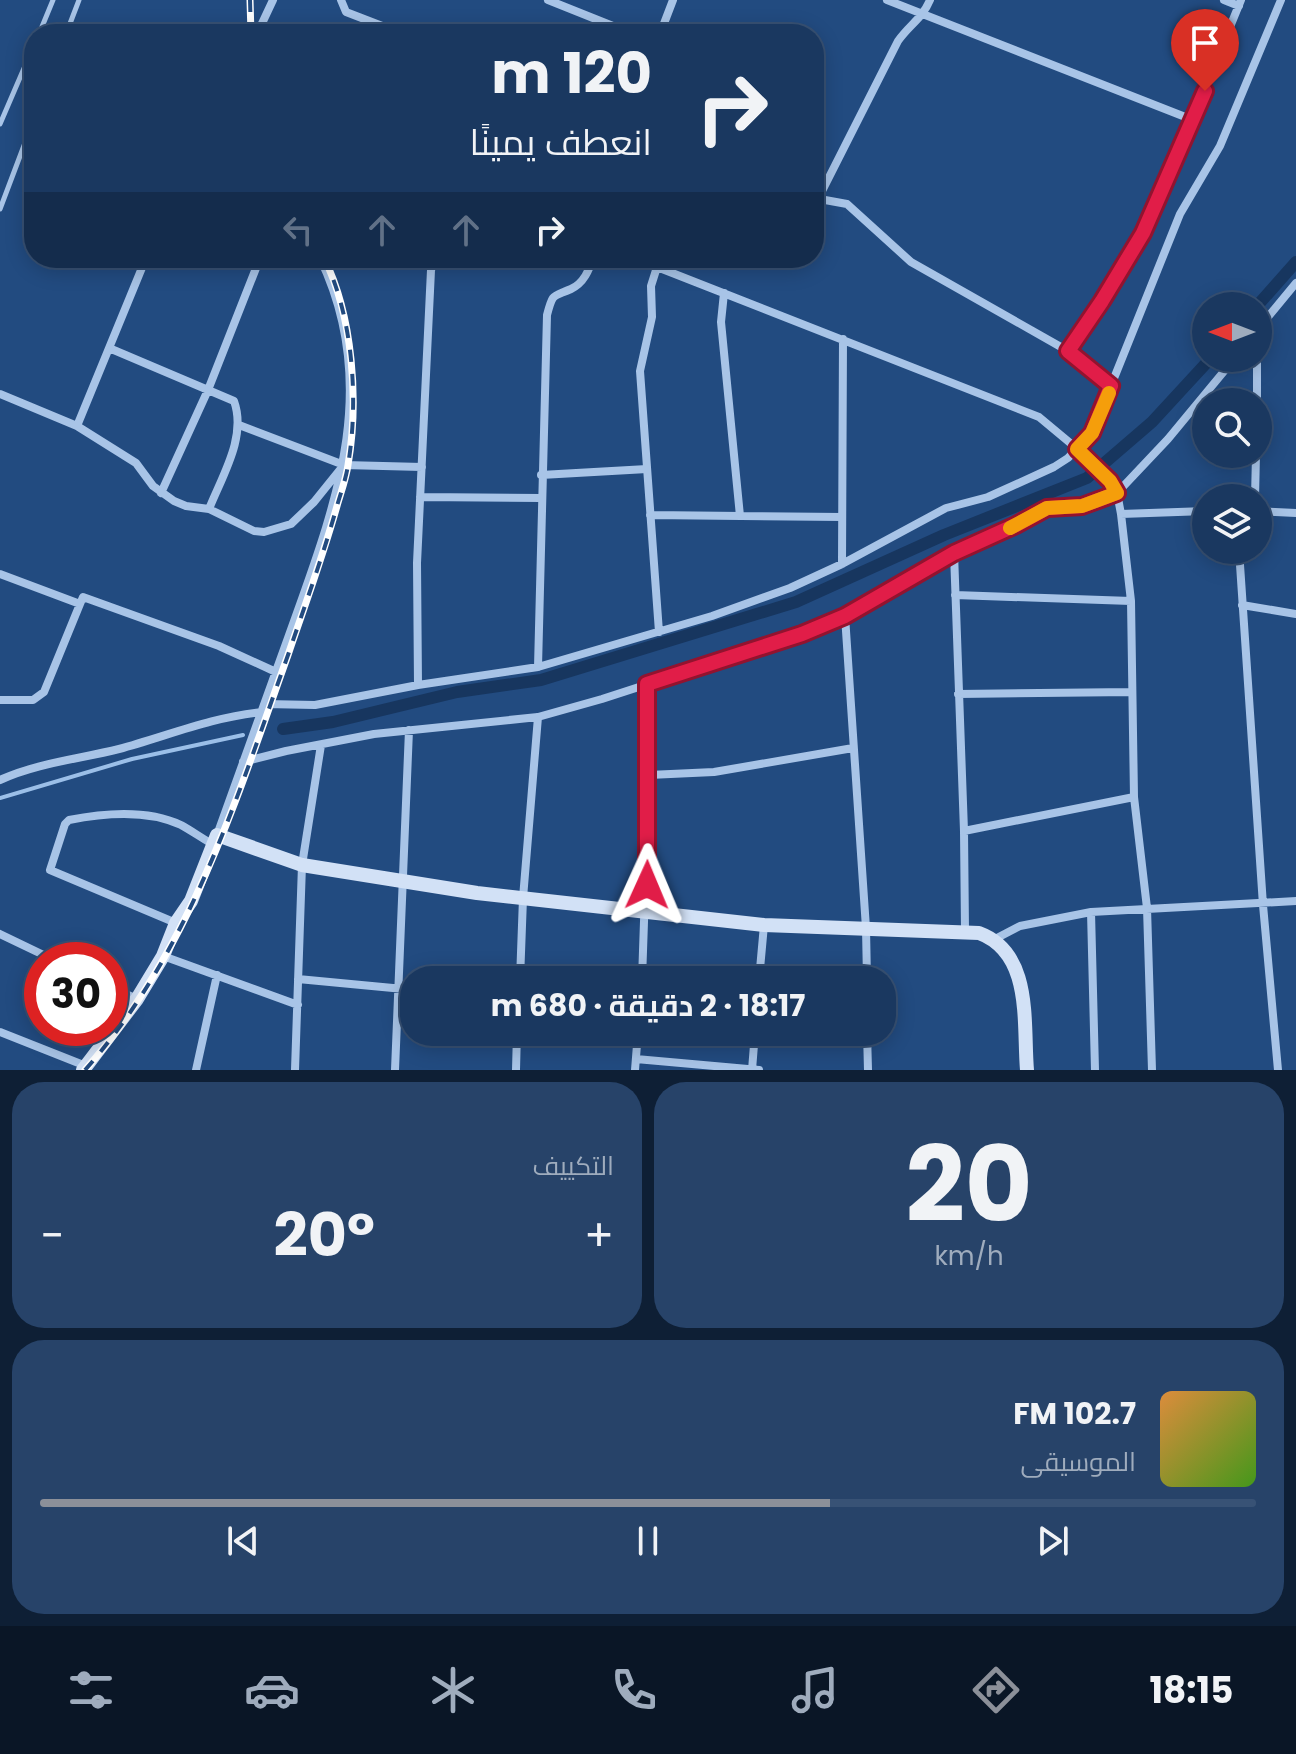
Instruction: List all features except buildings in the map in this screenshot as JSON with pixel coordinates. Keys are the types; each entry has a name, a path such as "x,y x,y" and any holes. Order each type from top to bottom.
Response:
{"street":[{"path":"262,24 273,0"},
{"path":"341,0 346,12 377,24"},
{"path":"548,0 608,24"},
{"path":"664,24 673,0"},
{"path":"887,0 1193,120"},
{"path":"824,183 898,41 908,26 924,14 930,0"},
{"path":"1068,351 1143,233 1240,3 1224,0"},
{"path":"0,780 31,767 121,748 264,708 315,705 418,685 538,667 659,632 790,588 946,508 988,497 1054,467 1092,433 1180,214 1220,146 1281,0"},
{"path":"824,200 847,204 882,239 911,262 1068,351 1111,386"},
{"path":"77,426 142,268"},
{"path":"161,493 208,390 256,268"},
{"path":"325,268 328,274"},
{"path":"0,1032 85,1068 137,999 163,956 176,923 191,901 216,840 322,544 344,465 349,424 349,381 345,341 328,268"},
{"path":"418,685 417,563 432,268"},
{"path":"538,667 547,315 550,300 581,282 589,268"},
{"path":"657,268 651,286 652,317 640,371 659,632"},
{"path":"660,268 1039,417 1087,457 1110,481 1117,493 1121,514 1131,601 1134,797 1147,908 1152,1070"},
{"path":"1272,312 1296,283"},
{"path":"724,293 721,322 740,516"},
{"path":"842,564 843,339"},
{"path":"109,348 234,401 239,425 234,447 209,509"},
{"path":"243,762 374,734 538,717 802,634 845,616 954,553 1047,508 1082,506 1117,493 1177,429 1224,372"},
{"path":"0,394 77,426 136,463 161,493 186,506 209,509 254,531 279,530 291,524 344,465"},
{"path":"239,425 344,465 422,467"},
{"path":"541,475 647,469"},
{"path":"420,497 541,498"},
{"path":"1121,514 1192,511"},
{"path":"1272,512 1296,513"},
{"path":"650,515 842,517"},
{"path":"954,553 965,931"},
{"path":"1240,564 1263,905 1278,1070"},
{"path":"0,574 80,604"},
{"path":"955,595 1131,601"},
{"path":"0,700 33,700 44,692 83,597 219,646 276,672"},
{"path":"1242,605 1296,614"},
{"path":"845,616 867,966"},
{"path":"643,966 649,775 647,684"},
{"path":"958,694 1132,692"},
{"path":"521,966 538,717"},
{"path":"395,1070 409,730"},
{"path":"295,1070 302,865 321,745"},
{"path":"649,775 714,772 853,748"},
{"path":"964,831 1134,797"},
{"path":"176,923 50,870 62,830 69,820 109,813 162,819 216,840 302,865 523,898 764,925 965,931 995,939 1017,970 1027,1070"},
{"path":"995,939 1020,926 1091,912 1296,901"},
{"path":"1091,912 1095,1070"},
{"path":"760,966 764,925"},
{"path":"0,934 24,946"},
{"path":"163,956 298,1005"},
{"path":"196,1070 217,975"},
{"path":"298,979 399,989"},
{"path":"128,995 137,999"},
{"path":"516,1070 517,1046"},
{"path":"635,1070 637,1046"},
{"path":"752,1070 754,1046"},
{"path":"867,1046 868,1070"},
{"path":"636,1059 759,1070"}],"lane":[{"path":"43,24 53,0"},
{"path":"70,24 79,0"},
{"path":"0,124 24,68"},
{"path":"0,209 24,145"}],"waterway":[{"path":"1269,292 1296,262"},
{"path":"283,729 333,722 457,692 541,680 796,602 944,535 1087,478 1152,422 1198,372"},
{"path":"0,798 132,759 243,735"}],"railway":[{"path":"250,0 251,24"},
{"path":"85,1070 122,1024 154,976 182,925 229,819 320,562 348,465 353,414 347,332 342,306 328,268"}],"slow traffic":[{"path":"1010,528 1047,508 1082,506 1117,493 1110,481 1077,449 1092,433 1109,393"}],"route":[{"path":"647,885 647,684 802,634 845,616 954,553 1047,508 1082,506 1117,493 1110,481 1077,449 1092,433 1111,386 1068,351 1143,233 1205,91"}]}
